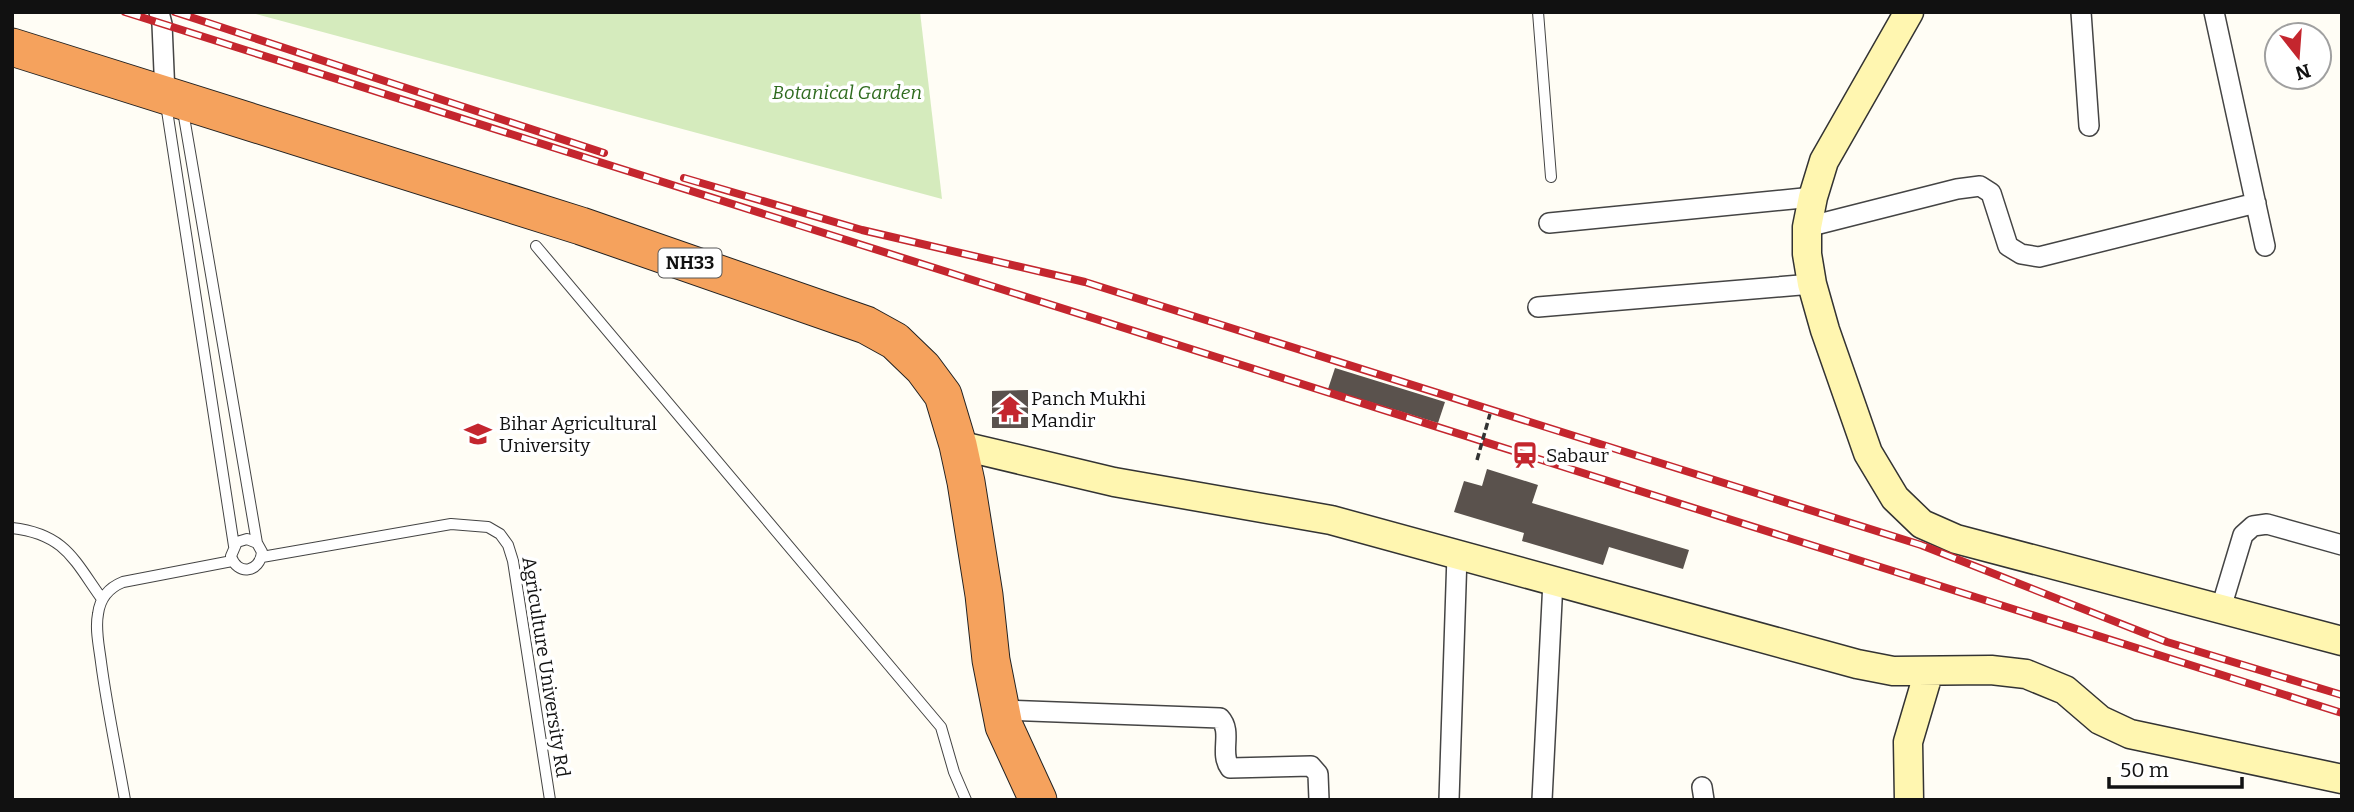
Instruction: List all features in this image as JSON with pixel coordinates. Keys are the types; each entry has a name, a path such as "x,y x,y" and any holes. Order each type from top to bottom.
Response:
{"highway":[{"name":"NH33","path":"12,47 581,226 866,325 895,341 923,368 943,395 958,445 984,595 991,660 1004,726 1038,800"}],"street":[{"path":"159,12 173,98"},
{"path":"1909,12 1824,161 1807,227 1807,254 1812,284 1825,330 1868,453 1895,498 1922,524 1956,539 2342,641"},
{"path":"2081,12 2089,126"},
{"path":"2214,12 2265,246"},
{"path":"1807,227 1957,189 1980,186 1991,194 2008,246 2021,254 2039,257 2256,203"},
{"path":"1549,223 1813,197"},
{"path":"1538,307 1812,284"},
{"path":"958,445 1114,482 1331,520 1857,664 1893,671 1991,670 2026,674 2064,690 2100,720 2130,734 2342,779"},
{"path":"2221,608 2243,535 2253,526 2267,524 2342,545"},
{"path":"1449,800 1457,555"},
{"path":"1542,800 1553,581"},
{"path":"1909,800 1908,741 1929,671"},
{"path":"1001,710 1220,718 1224,722 1226,732 1226,762 1230,768 1311,766 1318,774 1319,800"}],"lane":[{"path":"1538,12 1551,177"},
{"path":"173,98 257,543 262,557 257,566 249,570 239,568 231,556 234,546 173,98"},
{"path":"536,246 941,727 954,772 966,800"},
{"name":"Agriculture University Rd","path":"262,557 451,524 488,527 499,534 508,545 513,561 551,800"},
{"path":"12,528 54,539 64,547 102,599"},
{"path":"234,546 242,540 257,543"},
{"path":"125,800 97,629 102,599 106,592 123,582 232,561"}],"path":[{"path":"1477,460 1490,414"}],"green space":[{"name":"Botanical Garden","path":"248,12 920,12 942,199"}],"building":[{"path":"1335,368 1445,402 1438,423 1328,389"},
{"name":"Panch Mukhi Mandir","path":"1028,390 1028,428 992,428 992,391"},
{"path":"1487,469 1538,485 1532,503 1689,550 1683,569 1609,547 1603,565 1522,541 1524,533 1454,512 1464,481 1482,486"}],"railway":[{"path":"125,12 2342,713"},
{"path":"175,12 604,153"},
{"path":"684,178 862,230 1085,282 1921,545 2167,642 2342,695"}],"place":[{"name":"Panch Mukhi Mandir","path":"1010,409"},
{"name":"Bihar Agricultural University","path":"478,434"},
{"name":"Sabaur","path":"1525,455"}]}
